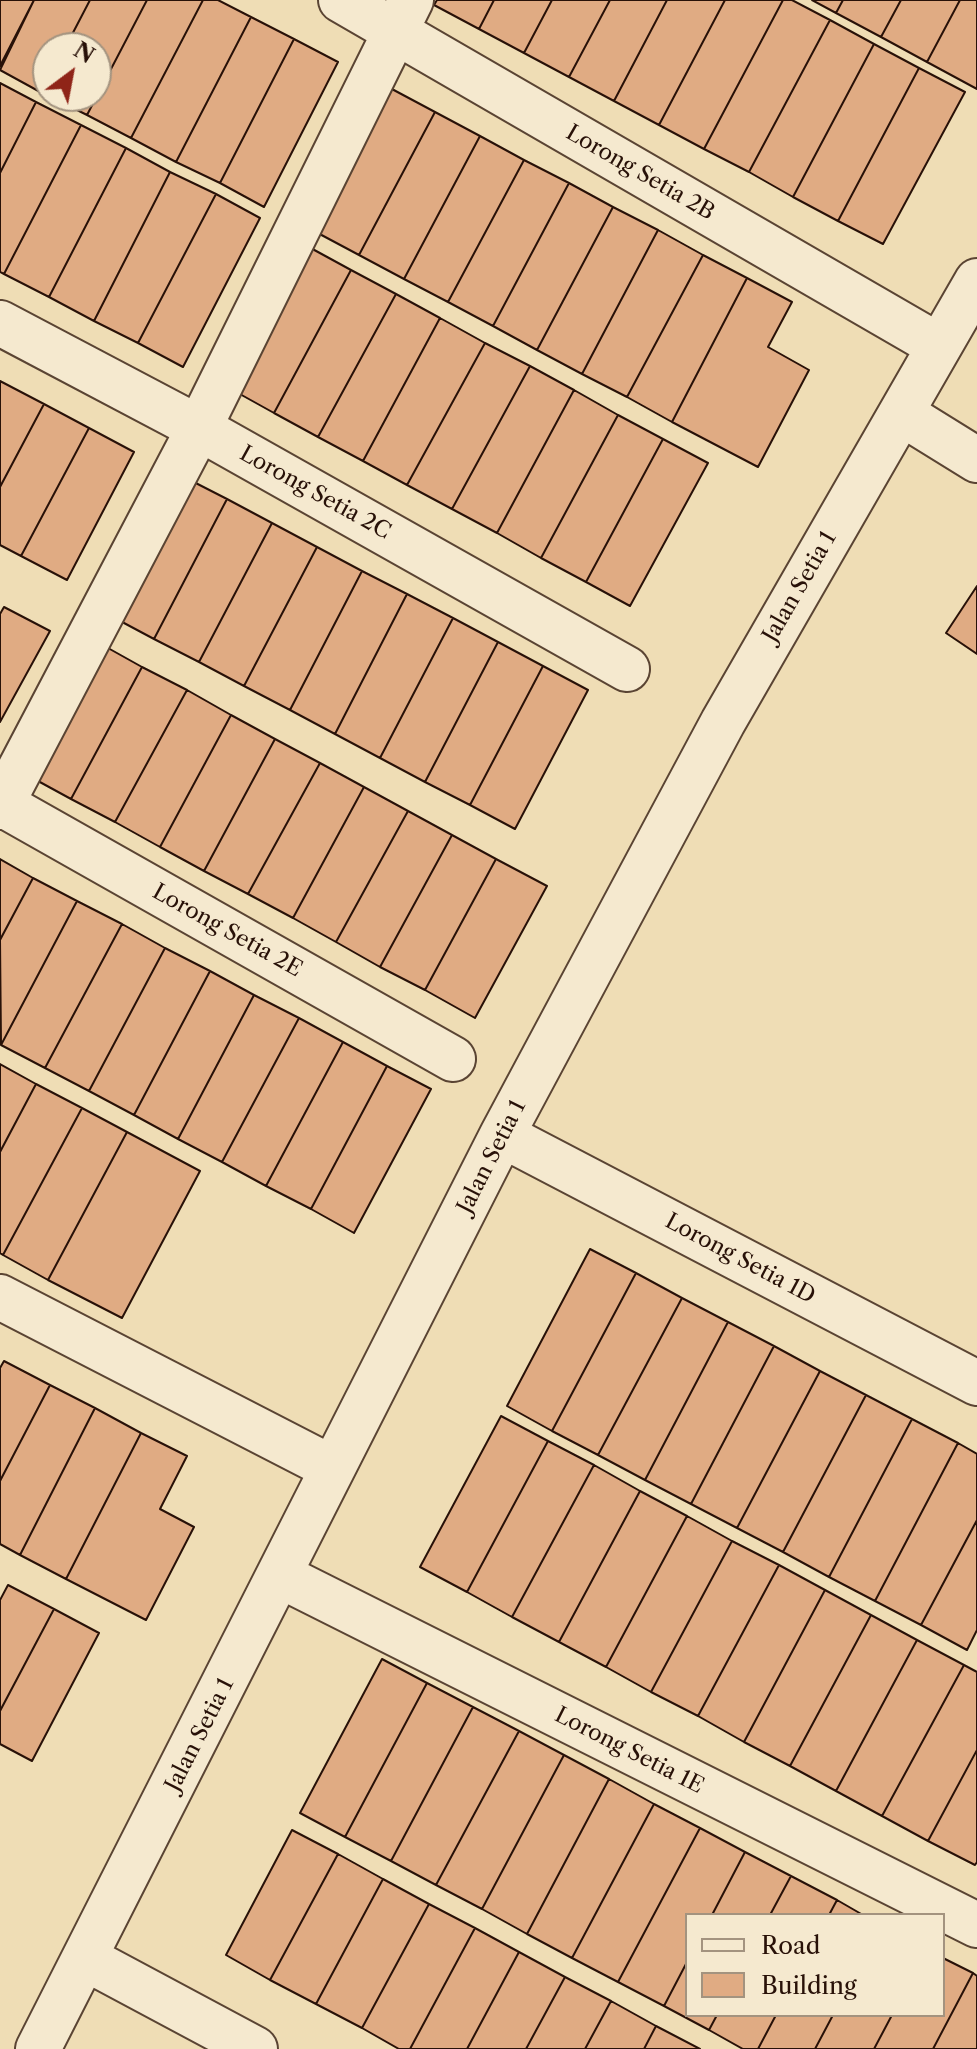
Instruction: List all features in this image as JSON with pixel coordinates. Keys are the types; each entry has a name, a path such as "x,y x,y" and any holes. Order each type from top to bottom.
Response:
{"street":[{"name":"Lorong Setia 2B","path":"341,0 403,15 939,346"},
{"path":"1,805 199,428 403,15"},
{"name":"Jalan Setia 1","path":"38,2049 281,1576 332,1468 502,1135 723,722 977,281"},
{"name":"Lorong Setia 2C","path":"0,323 199,428 627,669"},
{"path":"901,413 977,460"},
{"name":"Lorong Setia 2E","path":"1,805 453,1059"},
{"name":"Lorong Setia 1D","path":"502,1135 977,1383"},
{"path":"0,1297 332,1468"},
{"name":"Lorong Setia 1E","path":"281,1576 977,1925"},
{"path":"85,1958 255,2049"}],"building":[{"path":"0,0 34,0 0,66"},
{"path":"34,0 90,0 73,32 32,32 32,88 0,70"},
{"path":"90,0 147,0 112,67 112,32 73,32"},
{"path":"147,0 203,0 131,138 87,115 89,112 112,112 112,67"},
{"path":"203,0 218,0 251,17 176,162 131,138"},
{"path":"437,0 494,0 479,29 434,5"},
{"path":"494,0 552,0 524,53 479,29"},
{"path":"552,0 610,0 569,77 524,53"},
{"path":"610,0 667,0 614,101 569,77"},
{"path":"667,0 725,0 659,125 614,101"},
{"path":"725,0 783,0 704,149 659,125"},
{"path":"783,0 792,0 830,20 749,172 704,149"},
{"path":"812,0 843,0 836,13"},
{"path":"843,0 901,0 881,37 836,13"},
{"path":"901,0 960,0 927,62 881,37"},
{"path":"960,0 977,0 977,89 927,62"},
{"path":"251,17 294,39 220,183 176,162"},
{"path":"830,20 874,44 793,197 749,172"},
{"path":"294,39 338,62 264,207 220,183"},
{"path":"874,44 919,68 838,221 793,197"},
{"path":"919,68 965,92 883,244 838,221"},
{"path":"0,83 32,100 32,110 0,173"},
{"path":"390,88 435,112 359,255 314,231"},
{"path":"32,110 56,112 81,125 4,274 0,272 0,173"},
{"path":"435,112 480,136 404,279 359,255"},
{"path":"81,125 126,148 49,297 4,274"},
{"path":"480,136 524,160 448,302 404,279"},
{"path":"126,148 170,172 94,321 49,297"},
{"path":"524,160 569,183 493,326 448,302"},
{"path":"170,172 216,194 138,343 94,321"},
{"path":"569,183 613,207 537,350 493,326"},
{"path":"216,194 260,218 183,367 138,343"},
{"path":"613,207 658,230 582,374 537,350"},
{"path":"658,230 703,255 627,397 582,374"},
{"path":"307,246 351,270 274,413 229,388"},
{"path":"703,255 747,278 672,422 627,397"},
{"path":"351,270 396,294 318,437 274,413"},
{"path":"747,278 792,302 768,347 809,370 758,467 672,422"},
{"path":"396,294 440,318 363,461 318,437"},
{"path":"440,318 485,343 407,485 363,461"},
{"path":"485,343 530,366 452,509 407,485"},
{"path":"530,366 574,390 497,533 452,509"},
{"path":"0,381 44,404 0,487"},
{"path":"574,390 618,415 541,558 497,533"},
{"path":"44,404 89,428 21,556 0,545 0,487"},
{"path":"618,415 663,439 586,582 541,558"},
{"path":"89,428 134,452 67,580 21,556"},
{"path":"663,439 708,463 630,606 586,582"},
{"path":"182,476 227,499 154,639 109,615"},
{"path":"227,499 272,523 199,662 154,639"},
{"path":"272,523 317,547 244,686 199,662"},
{"path":"317,547 362,571 290,710 244,686"},
{"path":"362,571 407,594 335,734 290,710"},
{"path":"977,586 977,654 946,633"},
{"path":"407,594 453,618 380,758 335,734"},
{"path":"4,607 50,631 0,722 0,614"},
{"path":"453,618 498,642 425,782 380,758"},
{"path":"498,642 543,666 470,805 425,782"},
{"path":"99,643 142,667 71,799 27,775"},
{"path":"543,666 588,690 515,829 470,805"},
{"path":"142,667 187,690 115,822 71,799"},
{"path":"187,690 231,715 160,847 115,822"},
{"path":"231,715 275,739 204,871 160,847"},
{"path":"275,739 320,763 248,894 204,871"},
{"path":"320,763 364,787 293,918 248,894"},
{"path":"364,787 408,811 336,942 293,918"},
{"path":"408,811 452,835 380,967 336,942"},
{"path":"452,835 496,859 425,990 380,967"},
{"path":"0,859 33,878 0,940"},
{"path":"496,859 547,886 475,1018 425,990"},
{"path":"33,878 77,901 1,1045 0,940"},
{"path":"77,901 122,924 45,1068 1,1045"},
{"path":"122,924 165,948 89,1091 45,1068"},
{"path":"165,948 210,971 134,1115 89,1091"},
{"path":"210,971 254,995 178,1139 134,1115"},
{"path":"254,995 299,1018 222,1162 178,1139"},
{"path":"299,1018 343,1042 266,1186 222,1162"},
{"path":"343,1042 387,1066 311,1209 266,1186"},
{"path":"0,1064 36,1084 0,1152"},
{"path":"387,1066 431,1089 354,1233 311,1209"},
{"path":"36,1084 82,1108 3,1255 0,1253 0,1152"},
{"path":"82,1108 127,1132 48,1280 3,1255"},
{"path":"127,1132 200,1171 122,1318 48,1280"},
{"path":"590,1249 636,1273 552,1431 507,1406"},
{"path":"636,1273 682,1298 598,1455 552,1431"},
{"path":"682,1298 728,1322 645,1480 598,1455"},
{"path":"728,1322 774,1346 691,1504 645,1480"},
{"path":"774,1346 820,1371 737,1528 691,1504"},
{"path":"4,1361 50,1385 0,1481 0,1368"},
{"path":"820,1371 866,1395 783,1552 737,1528"},
{"path":"50,1385 95,1408 20,1555 0,1544 0,1481"},
{"path":"866,1395 912,1419 829,1577 783,1552"},
{"path":"95,1408 141,1433 66,1579 20,1555"},
{"path":"501,1416 548,1441 467,1592 420,1567"},
{"path":"912,1419 958,1443 875,1601 829,1577"},
{"path":"141,1433 187,1456 160,1509 194,1527 146,1620 66,1579"},
{"path":"548,1441 594,1465 512,1617 467,1592"},
{"path":"958,1443 977,1454 977,1520 921,1625 875,1601"},
{"path":"594,1465 640,1491 559,1642 512,1617"},
{"path":"640,1491 687,1516 606,1667 559,1642"},
{"path":"687,1516 732,1541 651,1692 606,1667"},
{"path":"977,1520 977,1630 967,1650 921,1625"},
{"path":"732,1541 779,1565 698,1716 651,1692"},
{"path":"779,1565 825,1590 744,1742 698,1716"},
{"path":"8,1585 54,1609 0,1711 0,1600"},
{"path":"825,1590 871,1615 790,1766 744,1742"},
{"path":"54,1609 99,1633 32,1761 0,1744 0,1711"},
{"path":"871,1615 917,1640 836,1791 790,1766"},
{"path":"917,1640 964,1665 882,1816 836,1791"},
{"path":"382,1659 427,1683 345,1837 300,1813"},
{"path":"964,1665 977,1672 977,1750 928,1841 882,1816"},
{"path":"427,1683 473,1707 391,1861 345,1837"},
{"path":"473,1707 519,1731 436,1885 391,1861"},
{"path":"519,1731 564,1755 482,1909 436,1885"},
{"path":"977,1750 977,1862 975,1865 928,1841"},
{"path":"564,1755 609,1779 527,1934 482,1909"},
{"path":"609,1779 654,1804 572,1958 527,1934"},
{"path":"654,1804 700,1828 618,1982 572,1958"},
{"path":"700,1828 745,1852 713,1913 685,1913 685,1966 664,2006 618,1982"},
{"path":"292,1830 338,1854 270,1980 226,1955"},
{"path":"745,1852 791,1876 771,1913 713,1913"},
{"path":"338,1854 383,1879 316,2004 270,1980"},
{"path":"791,1876 837,1900 830,1913 771,1913"},
{"path":"383,1879 429,1904 362,2028 316,2004"},
{"path":"837,1900 860,1913 830,1913"},
{"path":"429,1904 475,1928 410,2049 399,2049 362,2028"},
{"path":"475,1928 519,1952 467,2049 410,2049"},
{"path":"519,1952 565,1977 526,2049 467,2049"},
{"path":"945,1959 973,1973 933,2049 874,2049 891,2017 945,2017"},
{"path":"685,1966 685,2017 716,2017 709,2030 664,2006"},
{"path":"973,1973 977,1976 977,2049 933,2049"},
{"path":"565,1977 611,2001 585,2049 526,2049"},
{"path":"611,2001 656,2026 644,2049 585,2049"},
{"path":"716,2017 775,2017 758,2049 743,2049 709,2030"},
{"path":"775,2017 832,2017 815,2049 758,2049"},
{"path":"832,2017 891,2017 874,2049 815,2049"},
{"path":"656,2026 700,2049 644,2049"}]}
